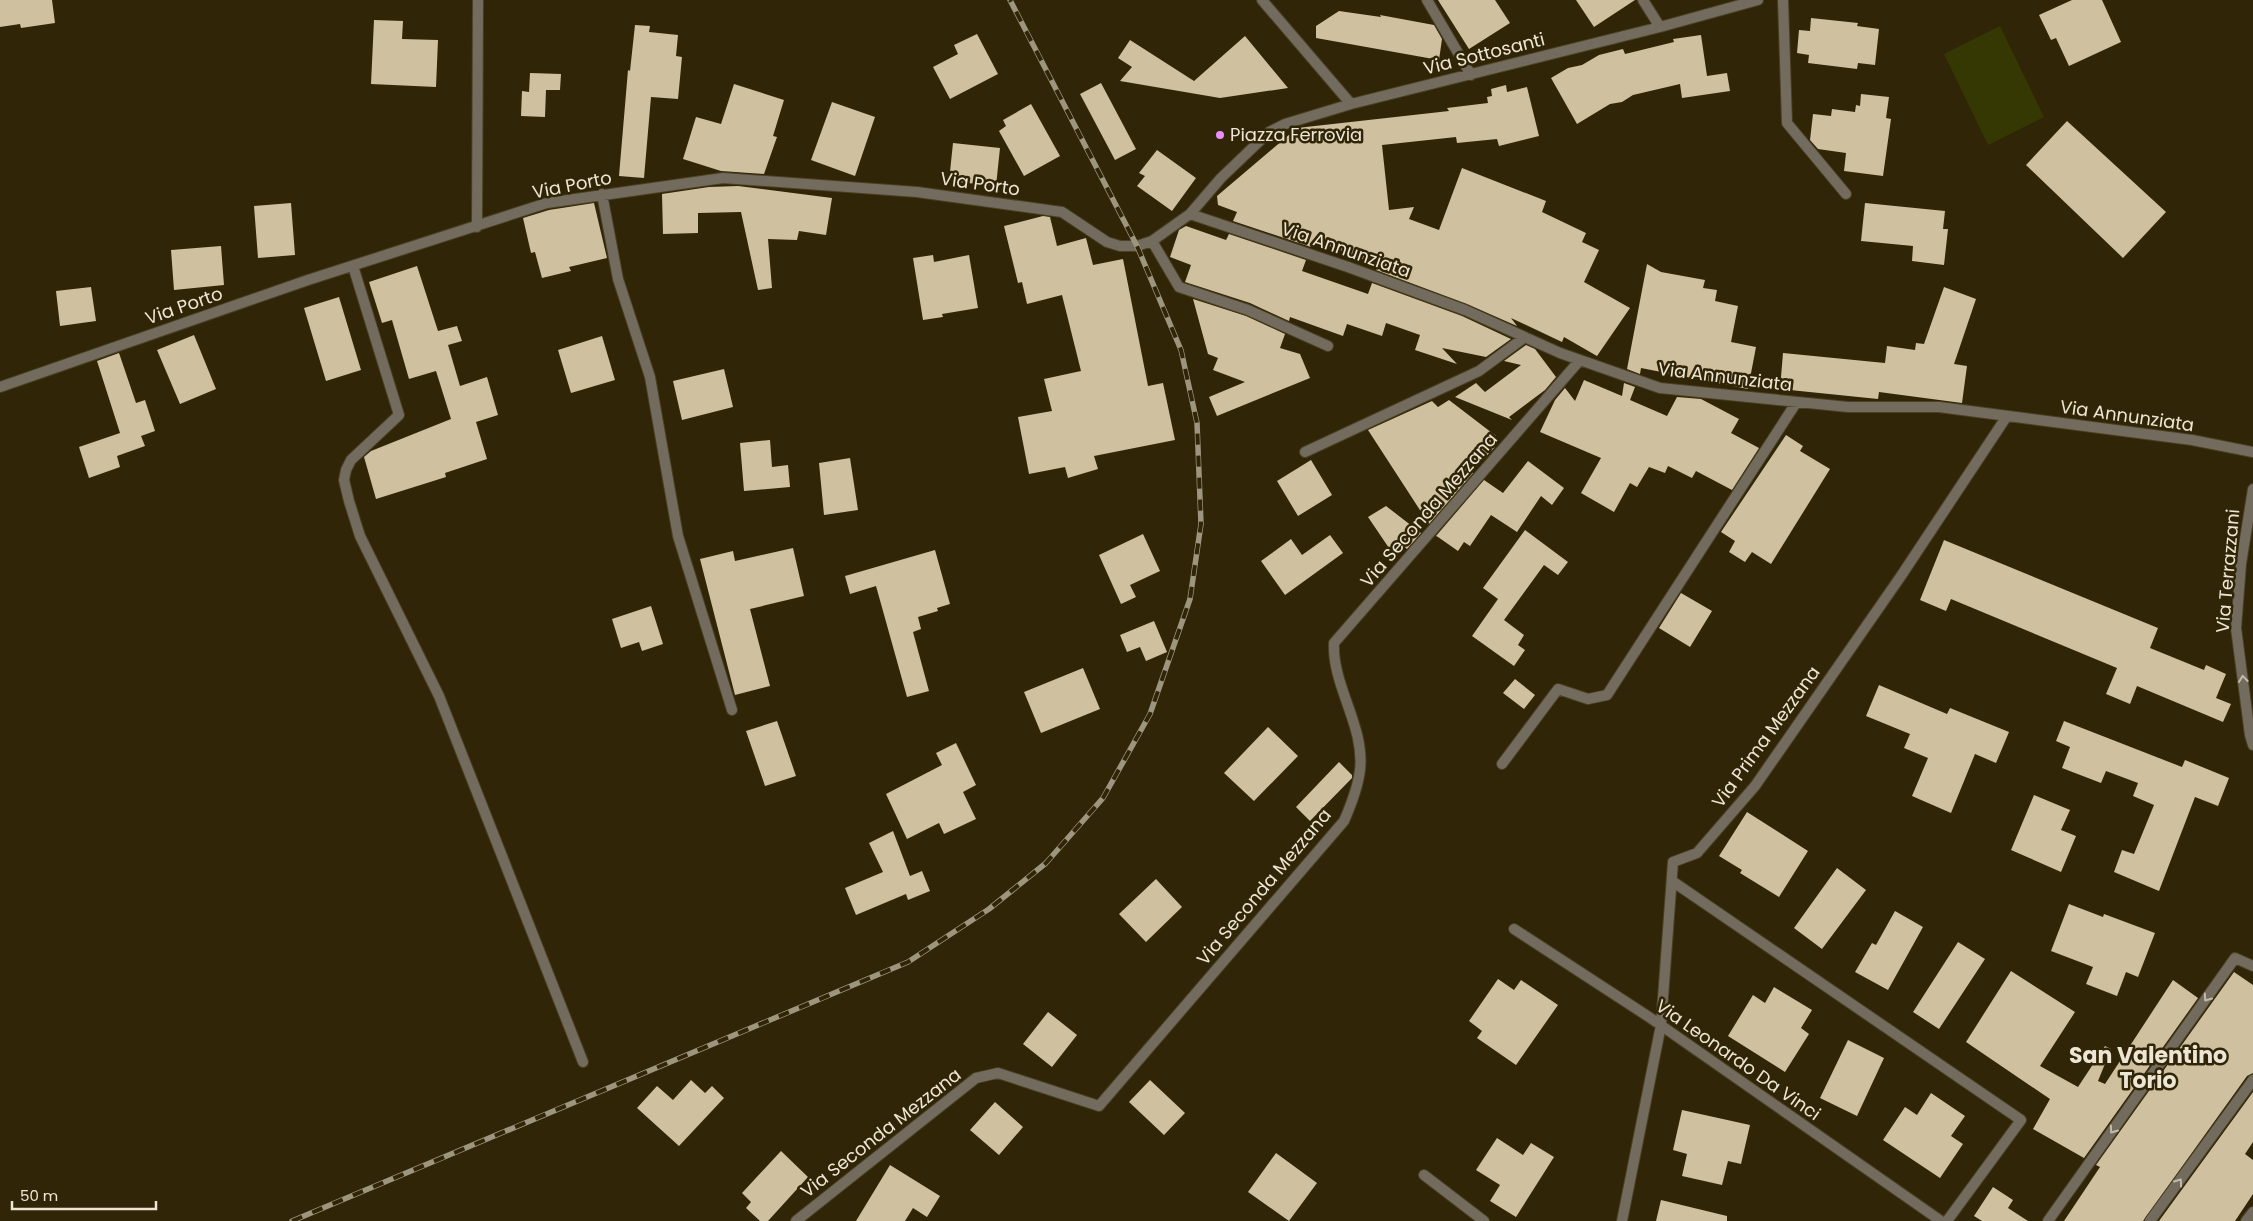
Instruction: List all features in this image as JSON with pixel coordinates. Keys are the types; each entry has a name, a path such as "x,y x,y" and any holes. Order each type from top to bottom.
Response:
{"street":[{"path":"477,227 478,0"},
{"path":"1262,0 1351,104 1285,124 1269,132 1221,178 1190,214 1152,241 1179,287 1248,310 1328,346"},
{"path":"1427,0 1471,75"},
{"path":"1643,0 1660,27"},
{"name":"Via Sottosanti","path":"1351,104 1660,27 1758,0"},
{"path":"1783,0 1787,123 1846,194"},
{"name":"Via Porto","path":"0,387 353,266 547,203 723,178 917,192 1062,212 1107,242 1120,246 1137,246 1152,241"},
{"path":"602,194 618,278 650,377 678,536 732,710"},
{"name":"Via Annunziata","path":"1190,214 1357,270 1465,310 1580,360 1660,388 1848,407 1939,407 2192,440 2253,452"},
{"path":"353,266 399,415 351,460 344,480 349,501 360,536 439,696 583,1062"},
{"path":"1305,452 1479,371 1525,337"},
{"name":"Via Seconda Mezzana","path":"796,1221 976,1078 998,1073 1099,1106 1344,821 1354,797 1360,769 1358,743 1333,660 1334,643 1580,360"},
{"path":"1502,764 1558,689 1588,698 1607,695 1796,403"},
{"name":"Via Prima Mezzana","path":"1622,1221 1661,1026 1673,862 1697,853 1755,786 1901,576 2007,416"},
{"name":"Via Terrazzani","path":"2253,489 2242,564 2236,628 2250,735 2253,745"},
{"path":"1672,881 2021,1120 1947,1221"},
{"name":"Via Leonardo Da Vinci","path":"1514,929 1661,1026 1941,1221"},
{"path":"2048,1221 2235,958 2253,966"},
{"path":"2150,1221 2253,1080"},
{"path":"1424,1176 1484,1221"},
{"path":"2246,1221 2253,1212"}],"shaded area":[{"path":"2000,26 2044,117 1988,145 1944,54"}],"building":[{"path":"0,0 52,0 55,23 21,28 20,24 0,27"},
{"path":"1438,0 1495,0 1510,23 1469,49"},
{"path":"1576,0 1635,0 1594,27"},
{"path":"2072,0 2102,0 2121,42 2069,66 2056,38 2051,40 2039,15"},
{"path":"1339,11 1381,17 1380,15 1434,25 1442,39 1439,60 1316,38 1316,26"},
{"path":"1811,18 1858,23 1857,26 1879,29 1875,65 1858,63 1857,69 1808,63 1809,55 1797,53 1799,30 1810,31"},
{"path":"374,20 403,21 402,39 438,40 436,87 371,84"},
{"path":"635,25 650,26 649,32 678,35 676,56 682,57 678,99 651,97 644,178 619,176 628,70 630,71"},
{"path":"977,34 998,74 950,99 933,67 958,54 954,45"},
{"path":"1701,35 1707,76 1727,73 1730,91 1682,98 1680,84 1633,95 1622,102 1610,104 1577,124 1551,78 1568,68 1582,65 1599,55 1623,49 1625,54 1674,42 1673,39"},
{"path":"1245,36 1288,88 1220,98 1120,81 1132,67 1118,58 1130,40 1194,81"},
{"path":"530,73 561,74 560,90 546,90 545,117 521,116 522,91 529,92"},
{"path":"1101,83 1136,149 1115,160 1080,94"},
{"path":"734,84 784,100 773,136 777,137 764,174 721,171 683,159 696,117 721,124"},
{"path":"1506,85 1507,92 1527,87 1539,136 1499,146 1497,139 1457,143 1456,137 1382,145 1389,210 1414,207 1409,219 1439,230 1462,168 1546,201 1542,212 1586,233 1582,242 1599,250 1584,282 1630,308 1597,356 1564,337 1562,342 1511,318 1517,326 1467,304 1376,270 1378,265 1313,240 1311,247 1233,221 1237,212 1218,205 1217,196 1297,128 1449,111 1447,108 1488,103 1487,97 1492,96 1491,89"},
{"path":"1861,94 1889,97 1886,118 1891,119 1883,176 1844,171 1846,153 1818,149 1810,140 1813,114 1831,116 1832,109 1855,112 1856,105 1860,106"},
{"path":"832,102 875,117 855,176 811,160"},
{"path":"1031,104 1060,156 1024,176 999,131 1006,126 1003,120"},
{"path":"2067,121 2166,212 2123,258 2026,165"},
{"path":"953,143 1000,148 996,186 949,181"},
{"path":"1157,150 1196,178 1172,211 1137,186 1145,176 1139,173"},
{"path":"738,186 832,198 826,235 799,231 797,240 768,239 772,288 758,290 741,212 698,213 698,233 663,234 662,194 709,187"},
{"path":"291,203 295,255 258,258 254,206"},
{"path":"594,203 607,258 569,267 571,271 542,278 535,252 531,253 523,218 549,210"},
{"path":"1865,203 1945,211 1943,229 1948,229 1944,265 1912,261 1913,246 1861,241"},
{"path":"1043,216 1050,217 1057,246 1086,238 1093,265 1123,259 1148,386 1163,383 1175,440 1094,456 1098,469 1068,478 1065,467 1029,474 1018,417 1052,411 1044,379 1081,371 1062,295 1027,304 1022,282 1018,283 1004,226"},
{"path":"1186,226 1226,240 1229,234 1306,260 1302,271 1368,294 1372,283 1462,316 1511,339 1486,357 1442,348 1457,364 1415,350 1420,335 1386,323 1382,336 1347,324 1343,336 1290,317 1289,321 1250,303 1185,282 1191,265 1170,257 1179,230"},
{"path":"221,246 224,285 174,290 171,250"},
{"path":"933,255 934,262 969,255 978,308 942,314 943,317 923,320 913,258"},
{"path":"1647,264 1661,272 1705,280 1703,288 1717,290 1715,301 1738,306 1731,342 1756,347 1748,389 1641,368 1640,374 1627,369"},
{"path":"417,266 438,331 457,326 462,341 448,345 460,386 487,377 498,415 476,422 487,459 445,473 446,477 376,499 364,457 371,451 451,419 436,371 409,379 392,320 382,323 369,282"},
{"path":"91,287 96,321 60,326 56,291"},
{"path":"1944,287 1976,299 1954,364 1967,366 1962,403 1879,392 1878,399 1780,389 1783,353 1885,363 1887,346 1915,350 1916,343 1924,344"},
{"path":"339,297 361,370 326,381 304,308"},
{"path":"1193,299 1246,316 1285,334 1280,348 1300,354 1310,378 1217,416 1209,397 1245,382 1213,370 1218,358 1208,354"},
{"path":"194,335 216,389 180,404 157,350"},
{"path":"602,336 615,380 571,393 558,350"},
{"path":"1526,345 1535,349 1556,377 1545,390 1509,417 1512,420 1455,397 1476,383 1485,392 1521,365 1504,361"},
{"path":"119,353 136,403 145,400 155,431 141,436 145,446 117,456 120,467 89,478 79,447 120,433 97,361"},
{"path":"724,369 733,407 682,420 673,381"},
{"path":"1584,380 1622,396 1624,383 1635,387 1630,400 1667,416 1677,397 1701,399 1739,419 1731,433 1759,448 1732,490 1696,471 1692,478 1668,466 1665,473 1649,467 1637,487 1630,483 1614,512 1581,493 1601,458 1540,432 1555,400 1565,388 1575,401"},
{"path":"1449,400 1496,436 1490,442 1495,447 1470,471 1473,473 1429,524 1368,430 1432,401 1438,407"},
{"path":"1786,435 1803,446 1800,451 1830,469 1771,564 1752,552 1745,562 1729,552 1735,541 1721,532"},
{"path":"770,440 772,467 788,465 790,487 744,491 740,443"},
{"path":"850,458 858,510 824,515 819,463"},
{"path":"1311,460 1332,495 1298,516 1277,481"},
{"path":"1528,461 1564,488 1552,505 1541,496 1517,532 1491,515 1470,546 1464,542 1458,551 1436,536 1484,480 1503,493"},
{"path":"1386,506 1421,533 1407,549 1401,544 1391,551 1368,517"},
{"path":"1525,530 1568,562 1558,575 1544,565 1504,620 1524,635 1518,645 1525,650 1514,666 1472,636 1498,599 1483,588"},
{"path":"1143,534 1160,571 1130,585 1136,597 1121,604 1099,555"},
{"path":"1330,535 1343,553 1285,595 1261,561 1291,539 1302,555"},
{"path":"1944,540 2158,628 2150,648 2204,670 2206,665 2226,674 2216,698 2231,704 2223,722 2137,686 2130,704 2106,694 2117,668 1951,599 1946,611 1920,600"},
{"path":"793,548 804,596 750,609 770,686 735,695 700,559 733,551 735,561"},
{"path":"935,550 950,604 937,608 938,611 918,617 921,629 913,632 929,691 907,697 876,586 850,594 845,576"},
{"path":"1681,593 1712,611 1690,647 1659,628"},
{"path":"651,606 663,644 642,651 639,642 621,648 612,619"},
{"path":"1154,621 1167,652 1146,661 1140,647 1127,652 1120,635"},
{"path":"1083,668 1100,709 1041,733 1024,692"},
{"path":"1515,679 1535,695 1524,709 1503,693"},
{"path":"1879,685 1947,714 1950,708 2009,732 1996,763 1975,754 1951,813 1912,796 1928,758 1904,748 1910,734 1866,716"},
{"path":"777,721 796,776 765,786 746,731"},
{"path":"2064,721 2182,767 2185,760 2229,778 2218,806 2195,797 2159,891 2114,872 2122,850 2134,854 2154,805 2133,796 2138,783 2106,771 2101,783 2062,768 2070,747 2056,741"},
{"path":"1268,727 1298,756 1254,801 1224,773"},
{"path":"956,743 976,785 963,792 976,819 944,834 939,823 907,839 886,794 942,765 936,753"},
{"path":"1339,762 1352,775 1352,778 1310,821 1296,807"},
{"path":"2034,795 2070,810 2061,830 2076,836 2061,872 2011,850"},
{"path":"1747,812 1808,851 1779,897 1740,873 1742,870 1719,856"},
{"path":"893,831 910,876 922,871 930,891 908,900 906,894 856,915 845,888 883,872 869,843"},
{"path":"1837,868 1866,890 1822,949 1794,928"},
{"path":"1156,879 1182,907 1146,942 1119,914"},
{"path":"2069,904 2103,917 2104,914 2155,933 2138,977 2126,972 2117,996 2086,984 2093,967 2051,951"},
{"path":"1895,911 1923,927 1888,990 1855,972 1872,943 1876,945"},
{"path":"1958,942 1985,959 1939,1029 1913,1012"},
{"path":"2011,971 2075,1012 2040,1066 2078,1087 2105,1046 2111,1049 2098,1081 2105,1084 2173,980 2198,998 2084,1158 2033,1129 2050,1099 1966,1042"},
{"path":"2234,972 2253,985 2253,1073 2247,1076 2143,1221 2064,1221 2100,1167 2096,1165"},
{"path":"1498,979 1514,990 1521,980 1558,1005 1516,1065 1477,1038 1482,1031 1469,1021"},
{"path":"1774,987 1812,1010 1801,1028 1809,1034 1785,1072 1728,1036 1753,995 1765,1003"},
{"path":"1048,1012 1077,1035 1052,1067 1023,1044"},
{"path":"1848,1040 1884,1058 1857,1116 1820,1098"},
{"path":"691,1080 705,1093 712,1086 724,1098 679,1146 637,1108 657,1086 673,1100"},
{"path":"1150,1080 1185,1113 1164,1135 1129,1102"},
{"path":"2253,1092 2253,1142 2245,1154 2253,1160 2253,1194 2235,1221 2159,1221"},
{"path":"1931,1093 1965,1116 1951,1136 1963,1144 1940,1178 1883,1140 1905,1107 1917,1115"},
{"path":"995,1102 1023,1127 999,1155 970,1130"},
{"path":"1682,1110 1750,1125 1741,1164 1728,1161 1722,1185 1682,1176 1687,1154 1673,1150"},
{"path":"1497,1138 1523,1155 1531,1143 1554,1157 1516,1217 1490,1201 1500,1185 1476,1170"},
{"path":"781,1151 808,1177 768,1221 760,1221 746,1208 751,1202 742,1193"},
{"path":"1276,1153 1317,1183 1289,1221 1248,1192"},
{"path":"890,1165 940,1196 927,1217 913,1208 905,1221 856,1221"},
{"path":"1993,1187 2013,1200 2008,1208 2028,1221 1982,1221 1974,1216"},
{"path":"1661,1200 1727,1216 1727,1221 1656,1221"}],"railway":[{"path":"292,1221 908,962 989,909 1046,863 1103,798 1150,714 1190,599 1201,524 1197,423 1181,350 1137,246 1010,0"}],"place":[{"name":"Piazza Ferrovia","path":"1220,135"}],"district":[{"name":"San Valentino Torio","path":"2148,1068"}]}
